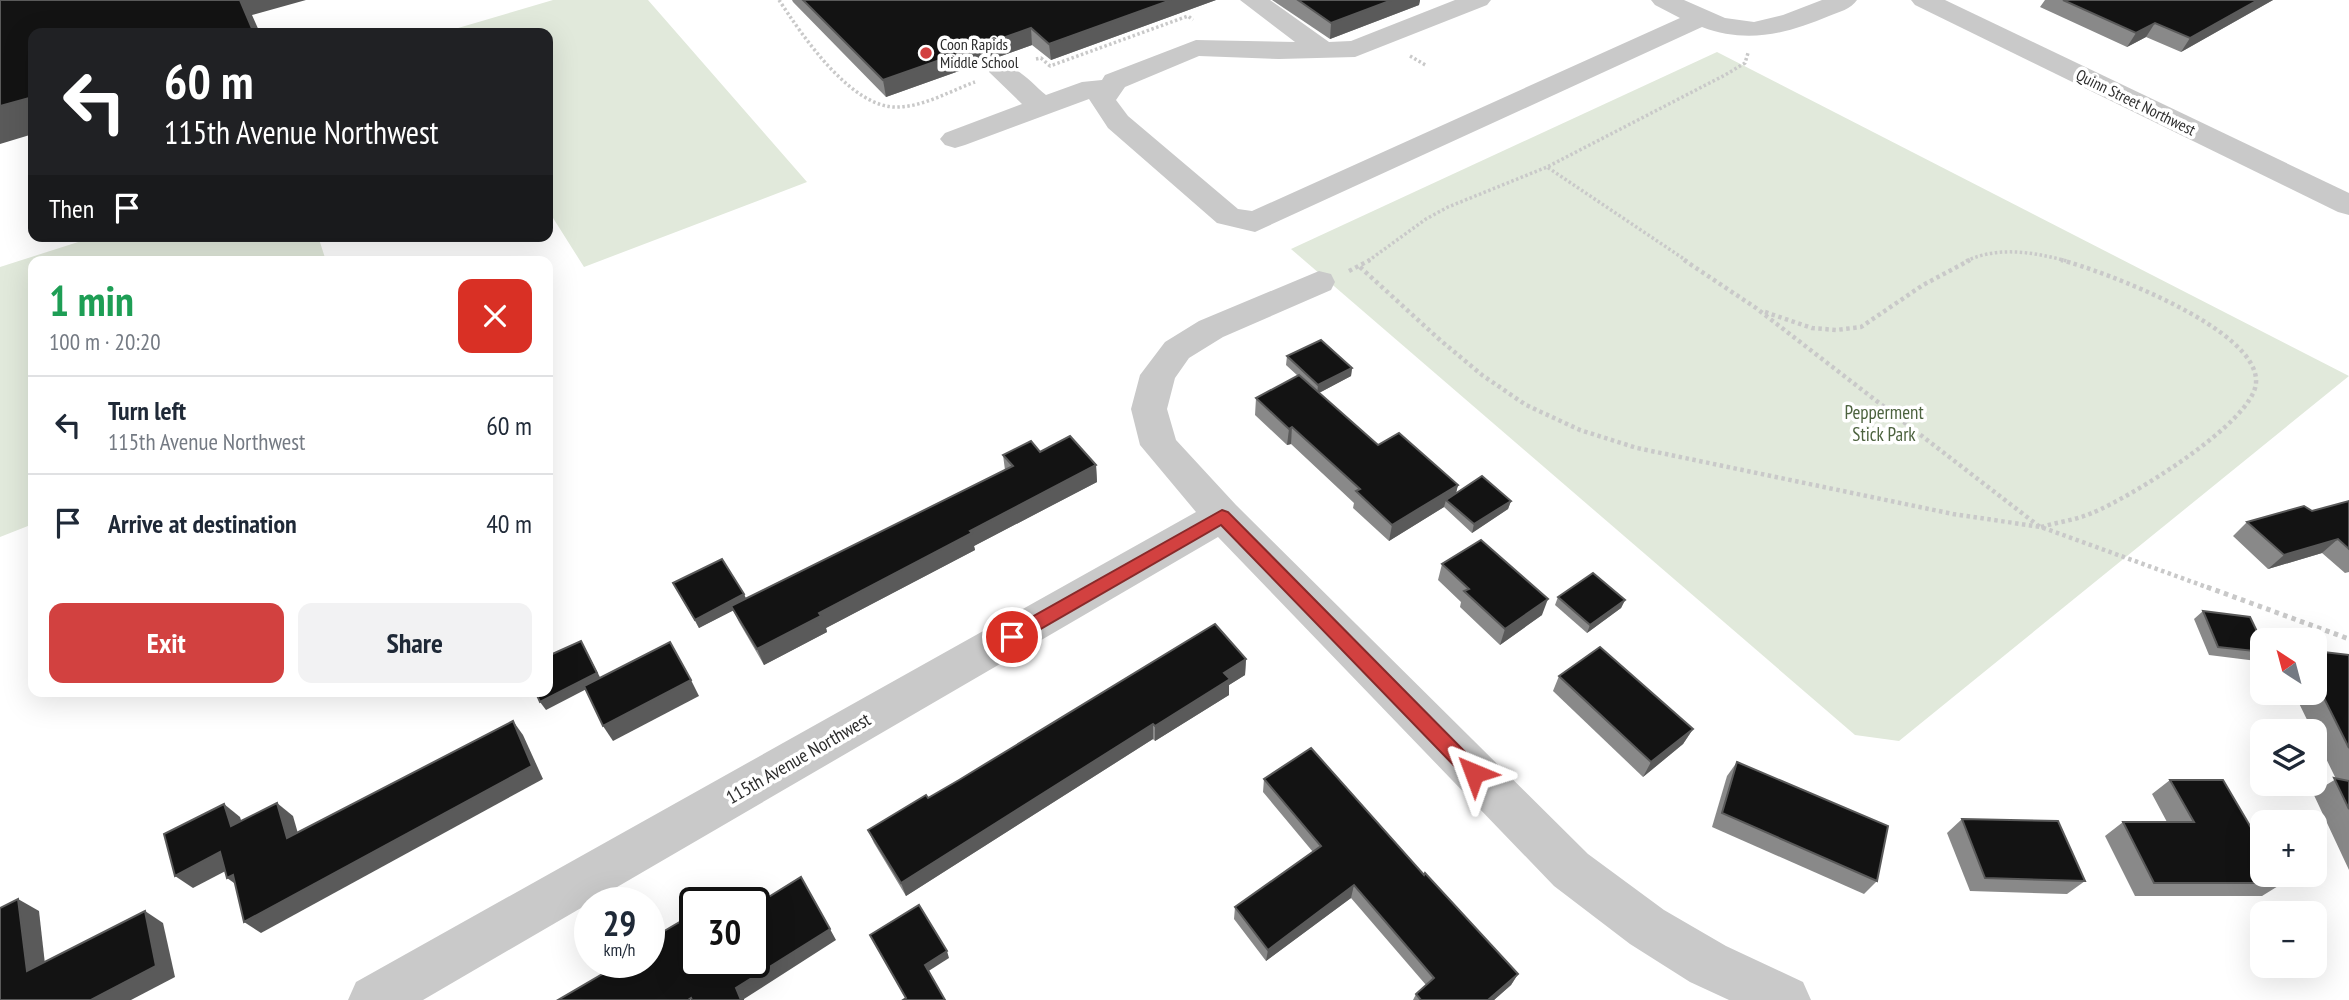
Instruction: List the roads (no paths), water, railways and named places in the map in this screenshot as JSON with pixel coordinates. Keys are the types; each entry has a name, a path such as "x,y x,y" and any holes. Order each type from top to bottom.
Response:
{"street":[{"path":"1253,0 1325,51"},
{"path":"1478,0 1355,49 1325,51 1196,48 1115,81 1102,100 1118,122 1228,216 1255,222 1699,19"},
{"path":"1664,0 1699,19 1740,31 1768,30 1844,0"},
{"name":"Quinn Street Northwest","path":"1924,0 2349,205"},
{"path":"1003,72 1041,106"},
{"path":"955,139 1092,88 1110,89"},
{"path":"1319,282 1211,329 1177,350 1158,375 1149,409 1159,445 1222,516 1571,870 1638,922 1708,964 1785,1000"},
{"name":"115th Avenue Northwest","path":"374,1000 1222,516"}],"place":[{"name":"Coon Rapids Middle School","path":"926,53"}],"park label":[{"name":"Pepperment Stick Park","path":"1884,423"}]}
